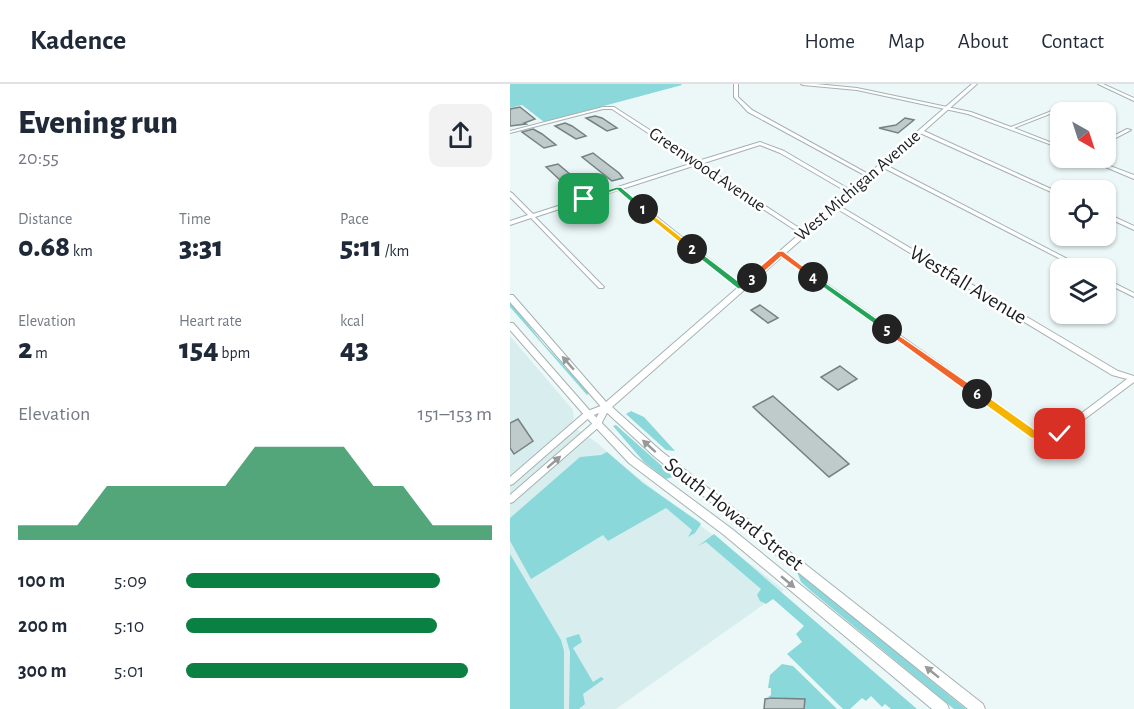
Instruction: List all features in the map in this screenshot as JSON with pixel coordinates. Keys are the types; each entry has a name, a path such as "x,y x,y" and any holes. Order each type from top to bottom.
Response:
{"street":[{"path":"736,84 736,97 750,111 870,176"},
{"path":"803,84 834,85 948,108 1013,127 1050,143"},
{"name":"West Michigan Avenue","path":"510,482 588,414 606,407 975,84"},
{"path":"1100,84 1134,100"},
{"name":"Greenwood Avenue","path":"510,132 610,107 805,232"},
{"path":"1013,127 1050,113"},
{"path":"1116,136 1130,130"},
{"path":"922,132 1050,190"},
{"path":"510,223 760,144 782,152 851,192"},
{"path":"882,165 1063,258"},
{"path":"1111,168 1134,177"},
{"path":"618,188 741,287"},
{"path":"510,194 601,287"},
{"name":"Westfall Avenue","path":"836,206 1114,373 1134,378"},
{"path":"1116,220 1134,228"},
{"path":"780,253 1034,435 1047,440 1060,434 1134,378"},
{"path":"1116,286 1134,295"},
{"name":"South Howard Street","path":"510,297 606,407 686,476 978,709"},
{"name":"South Howard Street","path":"510,325 597,424 632,460 728,532 942,709"},
{"name":"West Michigan Avenue","path":"510,500 597,424 606,407"},
{"path":"669,488 686,476"}],"shaded area":[{"path":"510,84 682,85 544,122 522,105 510,108"},
{"path":"510,302 543,343 589,393 587,395 510,307"},
{"path":"510,336 573,410 574,418 570,425 596,442 635,475 784,590 616,709 510,709"},
{"path":"631,411 644,417 675,451 666,450 626,414"},
{"path":"616,425 673,477 666,479 644,462 613,426"},
{"path":"607,452 643,483 701,524 695,533 688,537 692,530 666,508 608,541 603,535 531,579 510,541 510,518 580,457 601,455"},
{"path":"714,534 917,709 891,709 885,704 882,707 871,696 866,701 862,698 850,709 843,709 787,654 802,642 796,634 804,626 773,599 766,604 760,601 757,595 761,589 706,542 698,546"},
{"path":"510,554 561,640 564,651 564,709 510,709"},
{"path":"797,572 966,709 954,709 811,591 801,582"},
{"path":"579,634 582,642 573,648 593,682 601,677 604,679 583,694 585,704 579,709 569,709 570,652 566,638"},
{"path":"782,664 793,666 837,709 804,709 805,699 768,697 771,695 771,688 768,688 770,675"}],"building":[{"path":"520,107 535,119 524,123 526,124 510,126 510,109"},
{"path":"595,116 617,128 607,131 586,118"},
{"path":"905,118 914,120 898,133 879,128 896,125"},
{"path":"565,123 586,136 576,139 555,126"},
{"path":"533,129 556,145 544,148 522,132"},
{"path":"593,153 623,178 612,181 582,157"},
{"path":"558,164 586,189 574,193 546,167"},
{"path":"760,305 778,318 768,323 751,310"},
{"path":"840,366 857,379 838,390 821,377"},
{"path":"773,396 849,464 829,477 753,407"},
{"path":"518,419 533,441 514,454 510,448 510,423"},
{"path":"765,699 805,699 804,709 764,709"}],"route":[{"path":"584,199 618,188 741,287 780,253 1034,435 1050,440 1060,434"}]}
